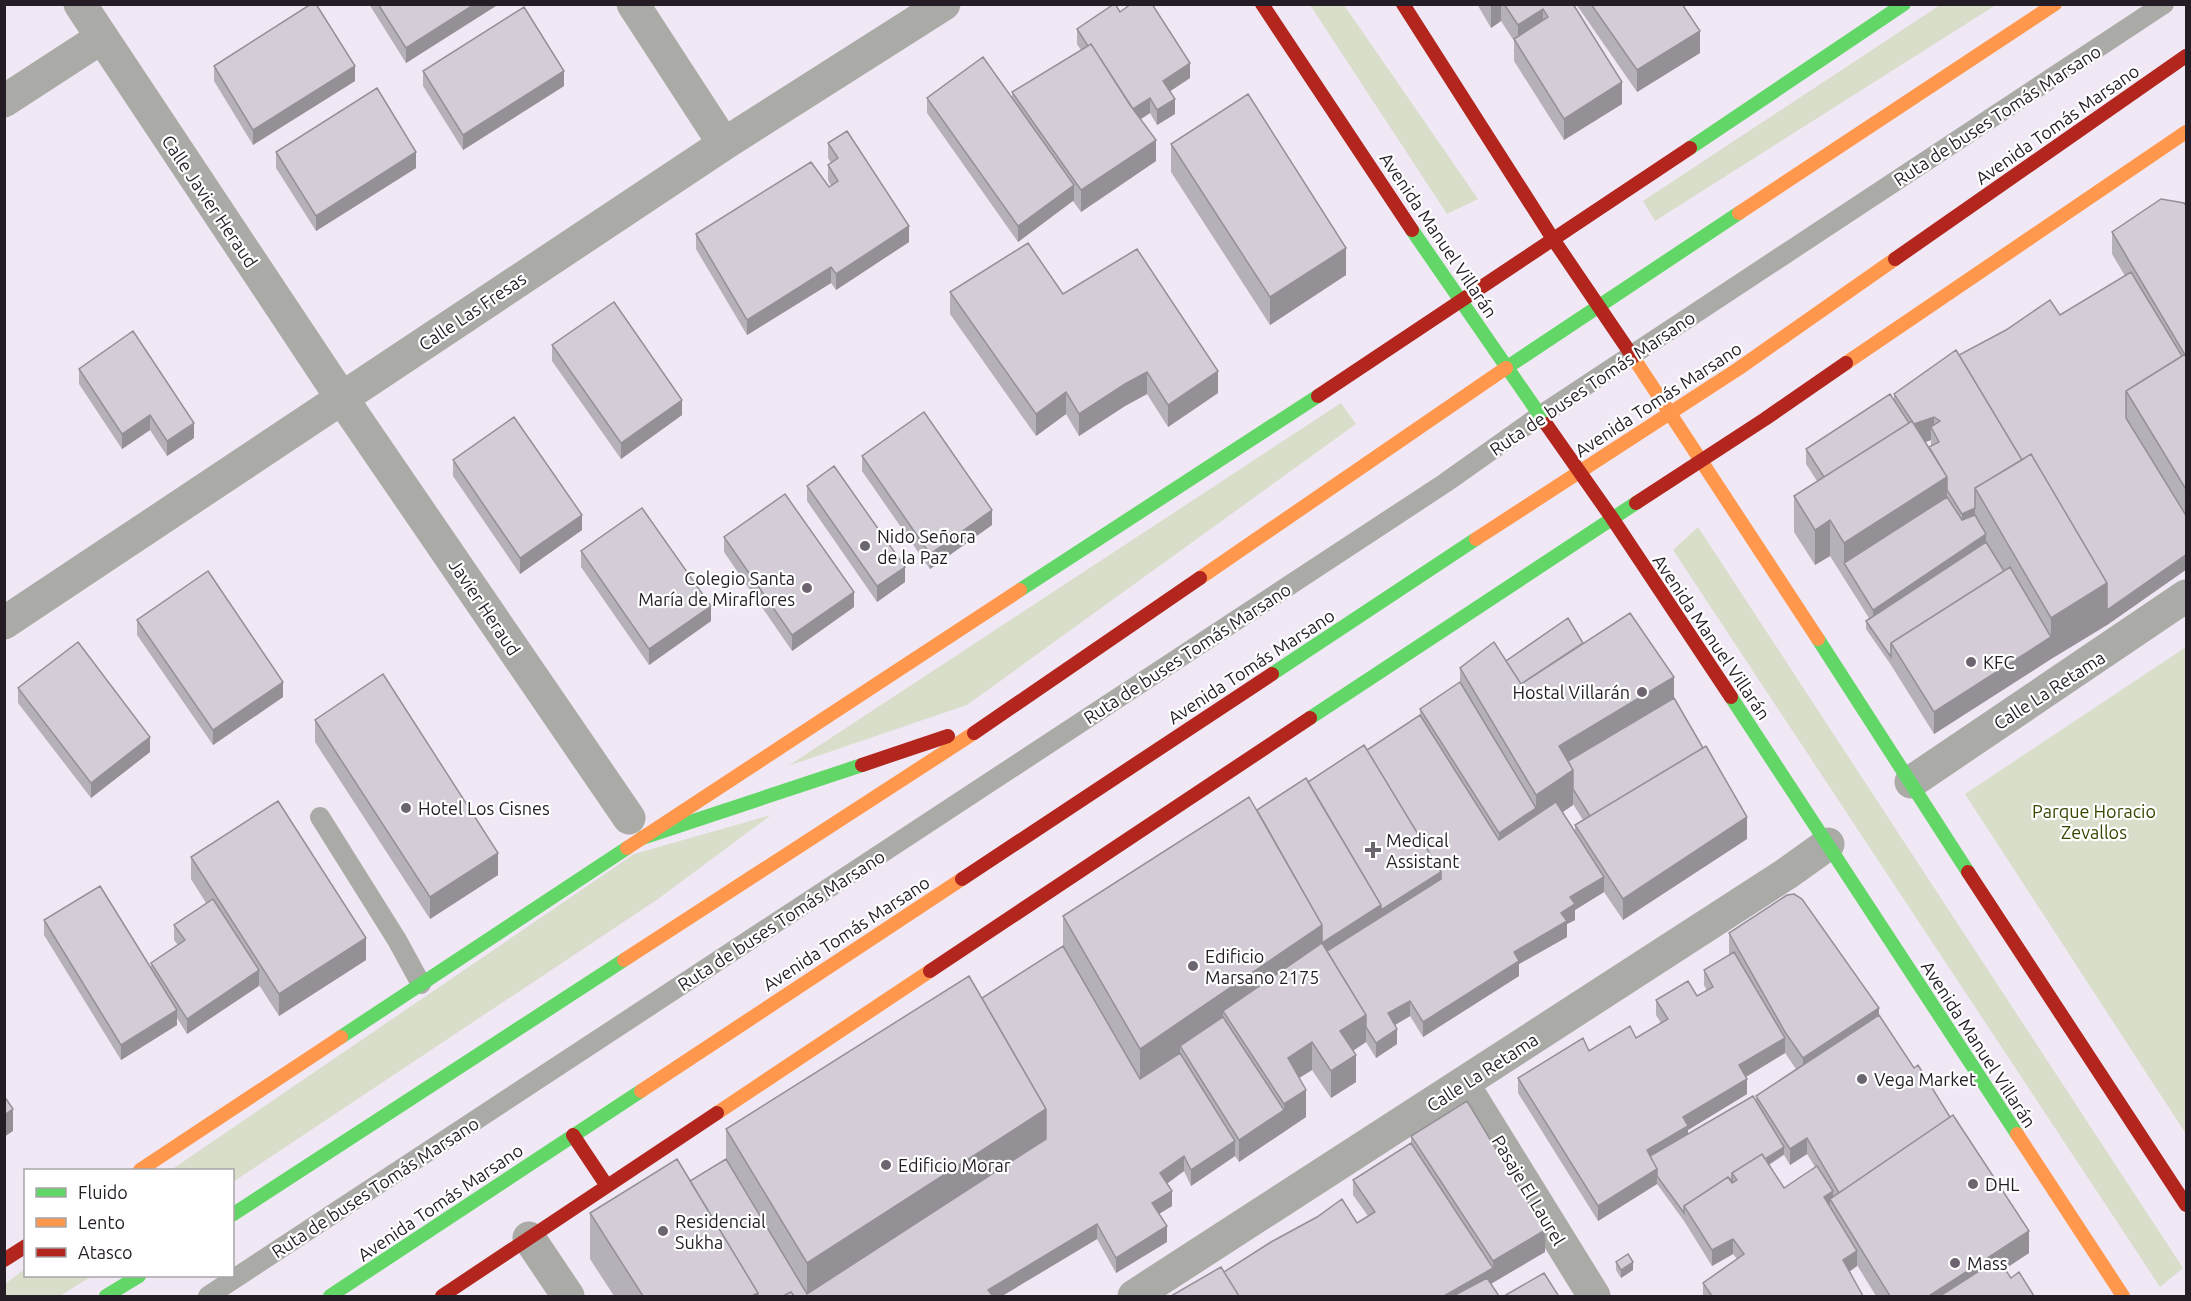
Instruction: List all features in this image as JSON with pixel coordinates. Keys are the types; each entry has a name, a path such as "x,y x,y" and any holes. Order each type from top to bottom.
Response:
{"main road":[{"name":"Avenida Manuel Villarán","path":"1262,4 1461,302 1612,518 1828,844 2122,1296"},
{"path":"1403,4 1553,239 1670,413 2102,1079 2187,1205"},
{"path":"142,1169 421,984 635,828 1461,302 1904,4"},
{"path":"234,1214 992,721 1508,367 2055,4"},
{"name":"Avenida Tomás Marsano","path":"330,1296 1738,369 2187,56"},
{"path":"442,1296 1700,459 1765,419 1978,271 2183,143"},
{"path":"635,828 992,721"},
{"path":"573,1135 608,1186"},
{"path":"4,1260 24,1247"},
{"path":"106,1296 136,1277"}],"street":[{"name":"Calle Javier Heraud","path":"80,4 341,397"},
{"path":"633,4 724,144"},
{"name":"Calle Las Fresas","path":"4,623 724,144 944,4"},
{"path":"4,101 101,38"},
{"name":"Javier Heraud","path":"341,397 635,828"},
{"name":"Calle La Retama","path":"1911,782 2187,596"},
{"name":"Calle La Retama","path":"1134,1296 1786,874 1828,844"},
{"name":"Pasaje El Laurel","path":"1463,1084 1594,1296"},
{"path":"529,1238 568,1296"}],"lane":[{"name":"Ruta de buses Tomás Marsano","path":"208,1296 1445,483 1541,415 2164,4"},
{"path":"320,817 397,940 421,984"}],"green space":[{"path":"1310,5 1344,5 1478,199 1447,214"},
{"path":"1940,5 1996,5 1655,221 1643,201"},
{"path":"1341,403 1356,424 967,705 788,766"},
{"path":"1698,527 2183,1268 2160,1287 1673,550"},
{"name":"Parque Horacio Zevallos","path":"2186,647 2186,1134 1965,794"},
{"path":"771,815 658,899 234,1181 234,1169 172,1169 634,854"},
{"path":"24,1270 24,1277 90,1277 60,1296 5,1296 5,1284"}],"building":[{"path":"311,4 316,4 355,66 253,130 214,66"},
{"path":"378,4 475,4 406,48"},
{"path":"1114,4 1120,12 1131,4 1152,4 1190,63 1163,81 1175,99 1157,110 1150,98 1133,109 1091,44 1088,46 1077,29"},
{"path":"1504,4 1573,4 1622,82 1564,119 1514,39 1548,17 1543,9 1518,25"},
{"path":"1591,4 1682,4 1700,31 1637,70"},
{"path":"524,7 564,71 463,135 423,71"},
{"path":"1091,44 1130,105 1156,140 1081,190 1012,92"},
{"path":"983,57 1074,185 1018,226 927,98"},
{"path":"377,88 416,152 316,216 276,152"},
{"path":"1248,94 1346,248 1270,297 1171,144"},
{"path":"847,131 909,226 836,274 831,267 747,320 696,234 811,162 829,187 838,181 828,165 838,158 828,143"},
{"path":"2161,199 2184,203 2187,207 2187,353 2185,355 2112,232"},
{"path":"1028,243 1063,294 1137,249 1218,371 1168,405 1147,372 1079,414 1066,392 1036,414 950,292"},
{"path":"2131,272 2182,356 2126,391 2126,418 2187,517 2187,554 2107,610 2107,583 2031,454 2022,460 1959,355 2006,330 2050,300 2060,315"},
{"path":"614,302 682,400 621,443 552,345"},
{"path":"133,331 194,423 167,441 150,415 122,434 79,369"},
{"path":"1956,350 2022,460 1975,488 1975,508 1962,514 1947,490 1947,477 1929,447 1939,442 1931,427 1940,421 1934,417 1914,424 1894,394"},
{"path":"2187,353 2187,491 2126,391"},
{"path":"1890,394 1909,423 1824,477 1806,449"},
{"path":"924,412 992,510 930,554 862,456"},
{"path":"514,417 582,515 520,558 453,460"},
{"path":"1912,421 1947,477 1844,543 1830,520 1815,530 1794,496"},
{"path":"2031,454 2107,583 2051,618 1975,488"},
{"path":"834,466 905,567 877,586 807,486"},
{"path":"785,494 854,592 792,635 724,537"},
{"path":"1947,497 1962,520 1975,515 1986,534 1873,610 1844,563"},
{"path":"642,508 711,606 649,649 581,551"},
{"path":"1986,542 2004,571 1891,643 1891,657 1866,621"},
{"name":"KFC","path":"2010,567 2051,637 1934,712 1891,643"},
{"path":"208,571 283,682 213,730 137,620"},
{"path":"1630,613 1674,677 1559,746 1573,770 1536,795 1460,668 1494,642 1521,684"},
{"path":"1568,618 1583,643 1521,684 1506,661"},
{"path":"78,642 150,737 91,783 18,688"},
{"name":"Hotel Los Cisnes","path":"383,674 498,853 430,897 315,720"},
{"path":"1460,682 1536,808 1499,833 1420,709"},
{"path":"1674,698 1703,748 1590,816 1573,789 1573,770 1568,761"},
{"path":"1420,715 1499,840 1556,802 1604,877 1570,897 1575,904 1561,913 1567,921 1514,952 1519,961 1423,1022 1410,1001 1388,1013 1397,1029 1376,1043 1366,1027 1366,1015 1327,951 1441,879 1441,872 1367,750"},
{"name":"Medical Assistant","path":"1364,745 1441,872 1381,910 1381,905 1308,782"},
{"path":"1706,746 1747,817 1623,899 1575,825"},
{"path":"1306,778 1381,905 1322,943 1322,925 1257,810"},
{"name":"Edificio Marsano 2175","path":"1249,797 1322,925 1140,1049 1063,916"},
{"path":"278,801 366,938 279,994 191,857"},
{"path":"100,886 177,1010 121,1045 44,920"},
{"path":"1794,894 1802,899 1879,1008 1803,1058 1785,1032 1729,933 1787,895"},
{"path":"213,899 259,970 187,1019 151,963 185,940 174,925"},
{"path":"1322,943 1366,1015 1340,1031 1356,1055 1331,1071 1312,1042 1288,1058 1306,1090 1284,1104 1223,1011"},
{"path":"1063,946 1140,1079 1180,1053 1235,1141 1191,1170 1184,1156 1160,1173 1172,1191 1152,1203 1167,1226 1116,1258 1097,1224 988,1290 992,1295 990,1296 794,1296 791,1292 783,1296 758,1296 690,1181 726,1159 807,1294 1046,1139 1046,1109 982,998"},
{"path":"1734,952 1785,1038 1739,1065 1747,1079 1683,1117 1688,1126 1647,1150 1657,1169 1598,1206 1518,1078 1583,1038 1589,1051 1630,1026 1636,1038 1668,1019 1656,1000 1688,981 1697,996 1713,987 1704,970"},
{"name":"Edificio Morar","path":"969,976 1046,1109 807,1263 726,1129"},
{"path":"1879,1015 1914,1068 1918,1065 1950,1117 1839,1193 1807,1138 1790,1149 1756,1096"},
{"path":"1223,1017 1284,1110 1239,1140 1180,1046"},
{"path":"4,1096 13,1109 4,1115"},
{"path":"1753,1096 1784,1147 1765,1159 1762,1154 1732,1173 1732,1181 1728,1177 1684,1206 1684,1213 1657,1176 1657,1169 1650,1156"},
{"path":"1467,1101 1545,1230 1493,1261 1411,1136"},
{"path":"1953,1115 2029,1231 1929,1296 1890,1296 1830,1199"},
{"path":"1411,1143 1493,1268 1444,1296 1239,1296 1224,1272 1271,1242 1317,1217 1342,1199 1357,1223 1375,1212 1353,1180"},
{"path":"1762,1154 1784,1188 1817,1166 1833,1191 1824,1197 1857,1251 1843,1260 1863,1296 1712,1296 1703,1283 1744,1254 1733,1239 1712,1250 1684,1206 1728,1177 1732,1183 1737,1180 1732,1173"},
{"path":"677,1159 758,1293 752,1296 643,1296 590,1213"},
{"path":"1628,1254 1633,1262 1621,1270 1616,1262"},
{"path":"1998,1259 2011,1278 2019,1272 2034,1296 1940,1296"},
{"path":"1221,1267 1239,1296 1171,1296"},
{"path":"1544,1273 1558,1295 1504,1296"},
{"path":"1487,1278 1499,1296 1453,1296"}],"traffic: fast":[{"path":"1690,148 1904,4"},
{"path":"1506,368 1739,213"},
{"path":"1412,230 1546,424"},
{"path":"1020,590 1318,396"},
{"path":"1310,718 1636,503"},
{"path":"1272,674 1476,539"},
{"path":"1818,639 1968,872"},
{"path":"1731,697 2017,1134"},
{"path":"642,838 862,765"},
{"path":"341,1037 627,848"},
{"path":"234,1214 624,960"},
{"path":"330,1296 641,1091"},
{"path":"106,1296 137,1277"}],"traffic: slow":[{"path":"1739,213 2055,4"},
{"path":"1846,363 2186,132"},
{"path":"1476,539 1738,369 1895,259"},
{"path":"1633,357 1818,639"},
{"path":"1200,578 1506,368"},
{"path":"627,848 1020,590"},
{"path":"624,960 974,733"},
{"path":"641,1091 962,879"},
{"path":"717,1113 930,971"},
{"path":"142,1169 341,1037"},
{"path":"2017,1134 2123,1296"}],"traffic: jam":[{"path":"1262,4 1412,230"},
{"path":"1403,4 1553,239 1633,357"},
{"path":"1895,259 2186,56"},
{"path":"1318,396 1690,148"},
{"path":"1636,503 1846,363"},
{"path":"1546,424 1612,518 1731,697"},
{"path":"974,733 1200,578"},
{"path":"962,879 1272,674"},
{"path":"930,971 1310,718"},
{"path":"862,765 948,736"},
{"path":"1968,872 2186,1205"},
{"path":"442,1296 717,1113"},
{"path":"573,1135 607,1186"},
{"path":"4,1260 24,1247"}],"place":[{"name":"Nido Señora de la Paz","path":"865,546"},
{"name":"Colegio Santa María de Miraflores","path":"807,588"},
{"name":"KFC","path":"1971,662"},
{"name":"Hostal Villarán","path":"1642,692"},
{"name":"Hotel Los Cisnes","path":"406,808"},
{"name":"Medical Assistant","path":"1373,850"},
{"name":"Edificio Marsano 2175","path":"1193,966"},
{"name":"Vega Market","path":"1862,1079"},
{"name":"Edificio Morar","path":"886,1165"},
{"name":"DHL","path":"1973,1184"},
{"name":"Residencial Sukha","path":"663,1231"},
{"name":"Mass","path":"1955,1263"}]}
